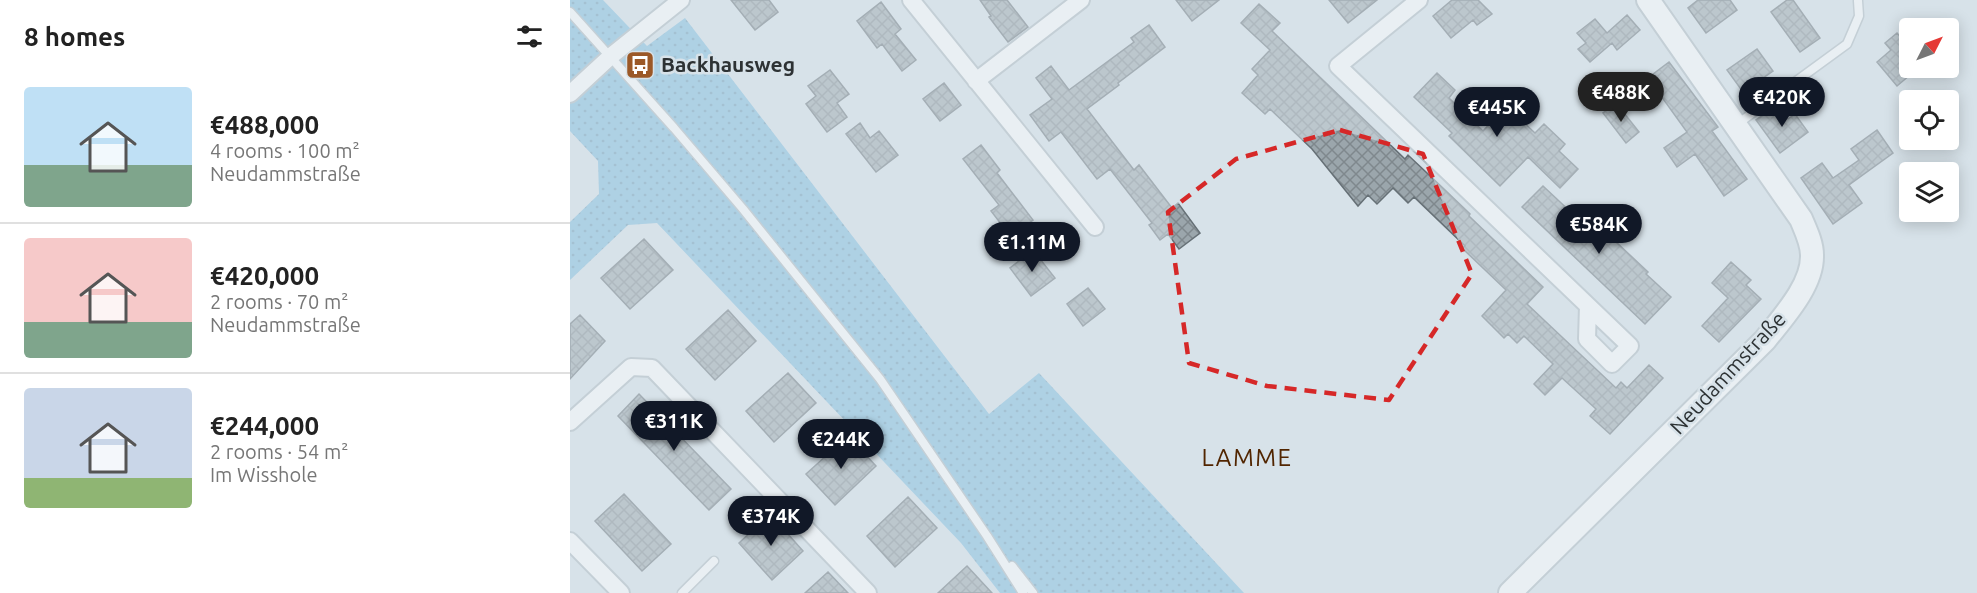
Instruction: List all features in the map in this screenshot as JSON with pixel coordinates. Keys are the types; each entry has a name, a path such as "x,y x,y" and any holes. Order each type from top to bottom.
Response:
{"main road":[{"name":"Neudammstraße","path":"1510,593 1766,340 1806,282 1811,269 1812,254 1809,238 1801,219 1648,0"}],"street":[{"path":"570,94 611,56 681,0"},
{"path":"911,0 1095,227"},
{"path":"976,81 1081,0"},
{"path":"1419,0 1338,66 1588,306"},
{"path":"570,422 631,367 652,368 868,593"},
{"path":"570,541 621,593"}],"lane":[{"path":"1736,125 1847,44 1858,16 1858,1"},
{"path":"570,12 743,209 880,379 1023,593"},
{"path":"987,536 1033,593"},
{"path":"681,593 714,561"}],"highlighted area":[{"path":"1340,130 1423,154 1472,274 1389,400 1267,386 1189,363 1168,212 1236,159"}],"shaded area":[{"path":"570,0 603,0 647,46 685,18 989,414 1039,373 1244,593 1000,593 961,543 657,223 628,225 570,280 570,222 599,194 598,161 570,131"}],"building":[{"path":"731,0 769,0 778,12 755,30"},
{"path":"980,0 1007,0 1028,27 1008,42 989,17 991,16"},
{"path":"1176,0 1219,0 1192,21"},
{"path":"1329,0 1377,0 1348,23"},
{"path":"1452,0 1478,0 1492,14 1477,25 1473,20 1451,38 1433,16"},
{"path":"1698,0 1730,0 1737,10 1706,33 1688,8"},
{"path":"1787,0 1793,0 1820,38 1800,52 1771,12"},
{"path":"881,2 901,29 895,34 916,60 902,71 882,44 877,48 857,21"},
{"path":"1259,4 1280,23 1272,31 1405,159 1408,155 1444,189 1543,287 1527,304 1616,388 1621,382 1627,388 1649,365 1663,378 1610,434 1590,416 1596,409 1562,378 1545,395 1534,384 1553,364 1524,336 1517,343 1508,334 1504,338 1482,316 1506,290 1414,197 1408,203 1393,188 1377,204 1368,195 1358,206 1312,149 1270,109 1265,114 1242,93 1258,75 1252,69 1270,50 1241,23"},
{"path":"1627,15 1640,30 1617,50 1612,43 1590,62 1578,49 1586,43 1577,33 1595,19 1607,33"},
{"path":"1149,25 1165,47 1087,109 1134,170 1139,165 1172,208 1178,203 1200,233 1179,249 1168,234 1160,240 1149,225 1152,223 1110,169 1097,179 1061,132 1049,141 1030,115 1052,99 1036,78 1051,66 1069,90 1134,42 1131,38"},
{"path":"1897,33 1899,35 1899,78 1906,78 1897,86 1877,62 1891,50 1885,43"},
{"path":"1757,49 1773,71 1743,92 1727,70"},
{"path":"1669,62 1718,127 1712,131 1747,179 1724,196 1695,154 1677,167 1664,148 1687,132 1648,78"},
{"path":"830,70 849,94 837,103 847,117 827,132 806,104 816,96 808,86"},
{"path":"1437,73 1455,90 1449,98 1483,131 1506,106 1535,133 1544,124 1565,144 1559,151 1578,169 1560,188 1528,157 1500,186 1449,136 1452,133 1414,97"},
{"path":"944,83 961,105 940,121 923,99"},
{"path":"1616,103 1639,132 1626,143 1603,113"},
{"path":"1777,105 1788,119 1795,114 1808,132 1780,153 1756,120"},
{"path":"860,123 870,138 879,131 898,155 876,172 846,134"},
{"path":"1877,130 1893,153 1849,185 1862,203 1833,224 1801,178 1822,163 1833,178 1859,160 1851,149"},
{"path":"981,145 1000,170 997,173 1033,220 1011,237 991,211 999,205 963,159"},
{"path":"1543,186 1575,216 1581,209 1671,297 1645,324 1522,207"},
{"path":"644,239 673,270 630,309 601,278"},
{"path":"1033,250 1055,278 1031,296 1010,268"},
{"path":"1731,262 1751,280 1746,285 1761,299 1719,342 1702,326 1728,298 1712,283"},
{"path":"1088,288 1105,309 1083,326 1067,304"},
{"path":"728,310 756,341 715,380 686,349"},
{"path":"580,315 605,341 570,379 570,324"},
{"path":"788,373 816,403 774,442 746,411"},
{"path":"639,394 731,489 709,510 618,416"},
{"path":"848,436 876,466 835,505 806,474"},
{"path":"624,494 671,544 642,571 595,521"},
{"path":"908,497 937,528 895,567 867,536"},
{"path":"770,514 803,551 772,580 739,543"},
{"path":"967,566 992,593 938,593"},
{"path":"828,572 848,593 805,593"}],"place":[{"name":"Backhausweg","path":"640,65"}],"district":[{"name":"LAMME","path":"1247,458"}]}
